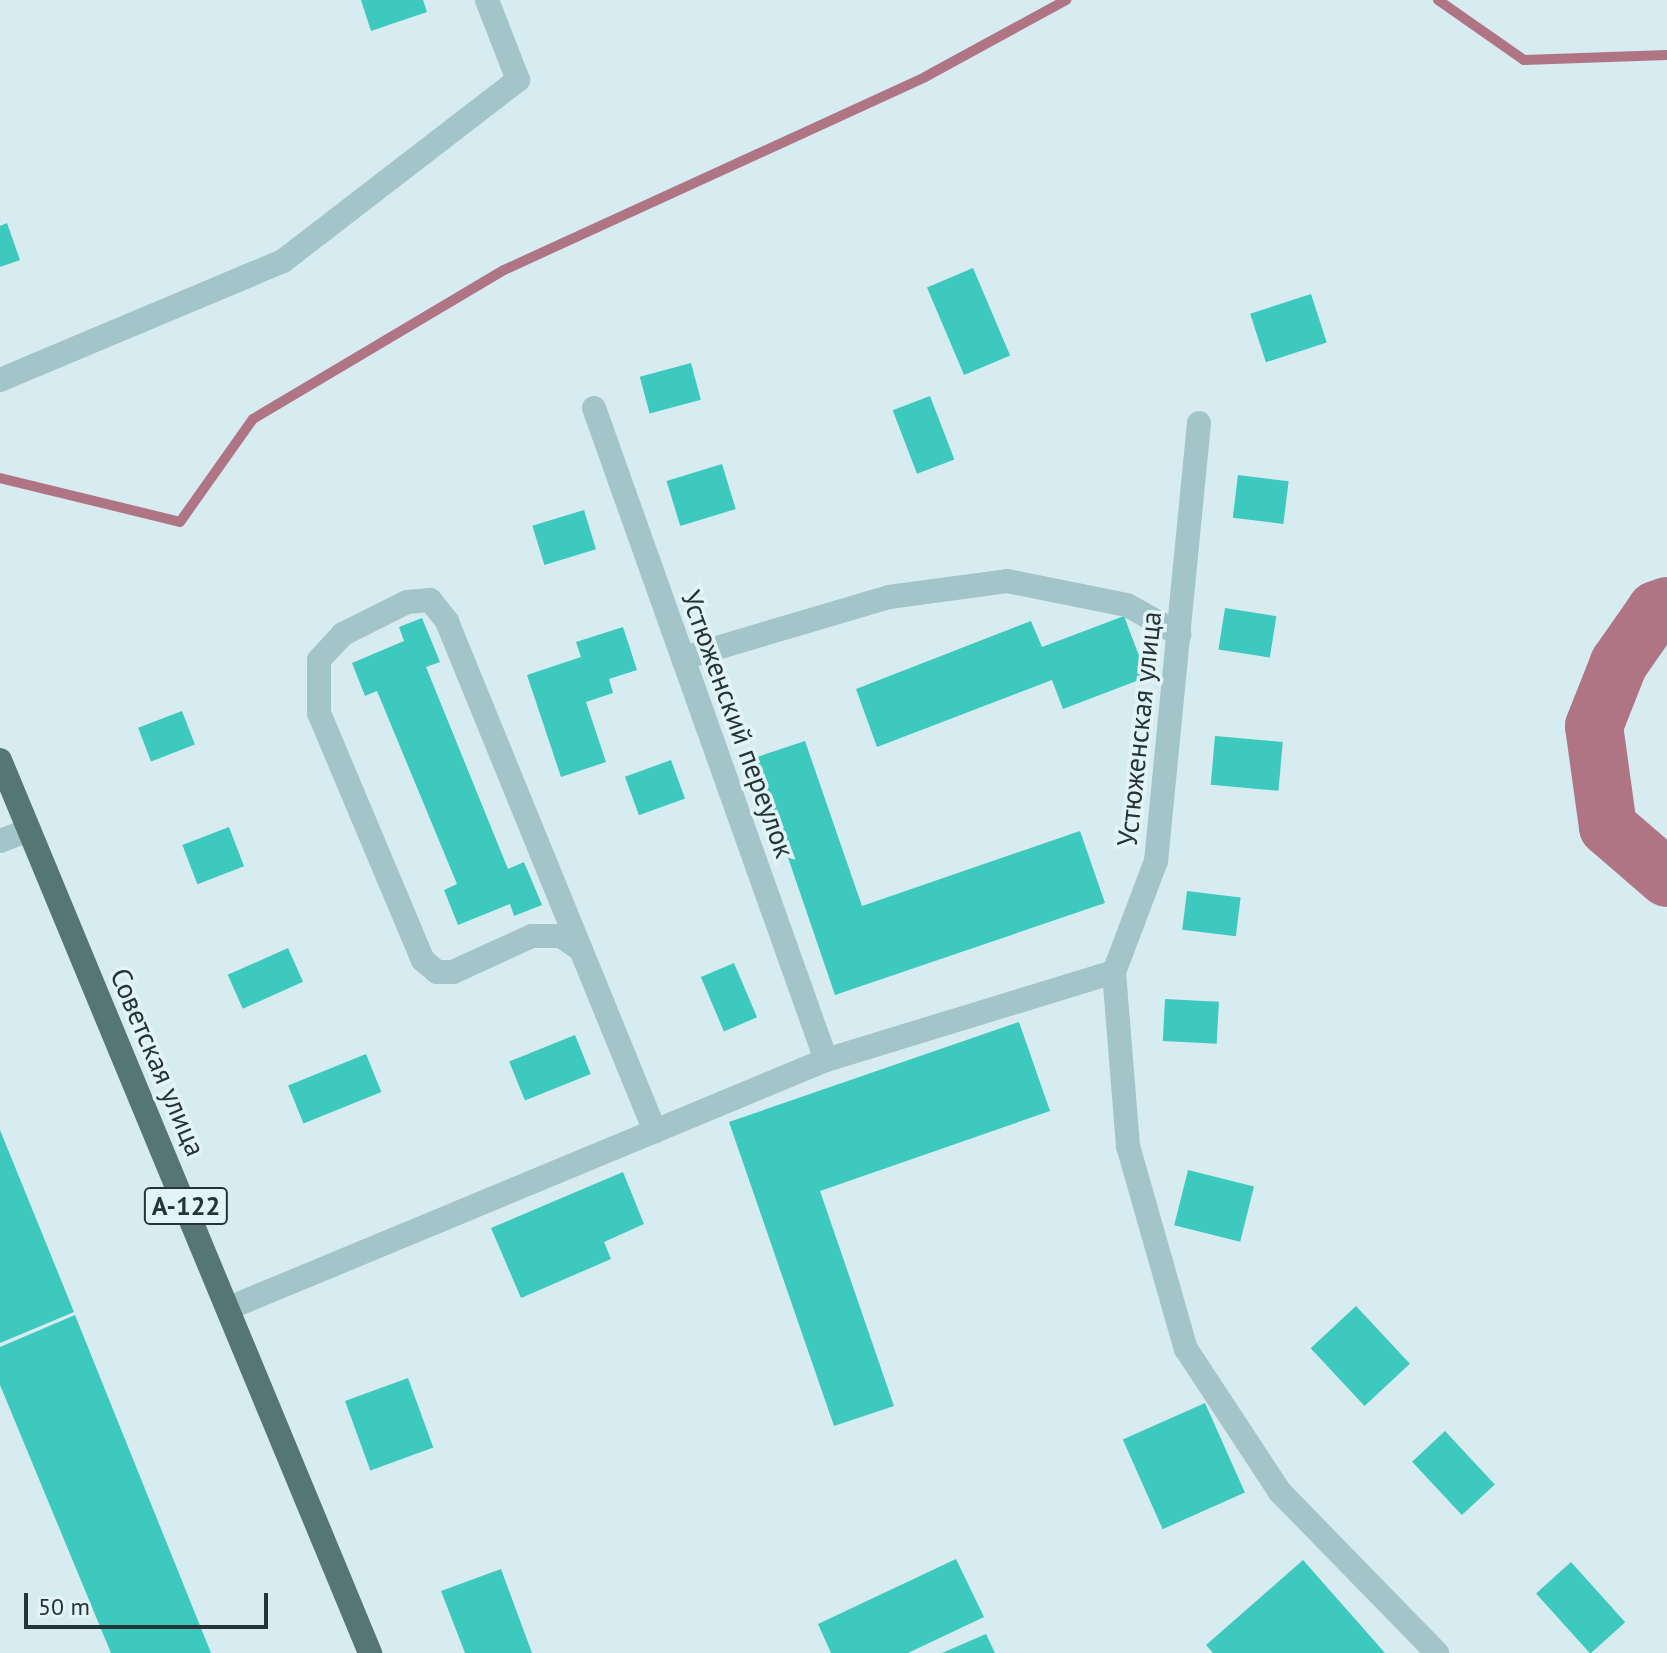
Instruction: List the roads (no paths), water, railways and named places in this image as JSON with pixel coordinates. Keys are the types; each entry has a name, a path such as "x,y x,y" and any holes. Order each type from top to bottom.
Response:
{"main road":[{"name":"Советская улица","path":"0,760 370,1653"}],"street":[{"path":"0,380 283,261 518,80 487,0"},
{"name":"Устюженский переулок","path":"594,408 826,1060"},
{"name":"Устюженская улица","path":"1199,423 1156,861 1114,972 1128,1146 1186,1349 1280,1492 1437,1653"},
{"path":"683,658 889,597 1007,581 1127,605 1179,634"},
{"path":"581,950 561,936 532,936 453,972 437,972 423,960 319,713 319,660 343,634 407,602 430,600 447,621 655,1131"},
{"path":"0,841 29,830"},
{"path":"229,1308 826,1060 1114,972"}],"waterway":[{"path":"0,478 180,522 253,419 504,270 925,77 1066,0"},
{"path":"1438,0 1524,60 1667,55"},
{"path":"1667,606 1656,610 1619,663 1594,726 1608,827 1667,878"}]}
